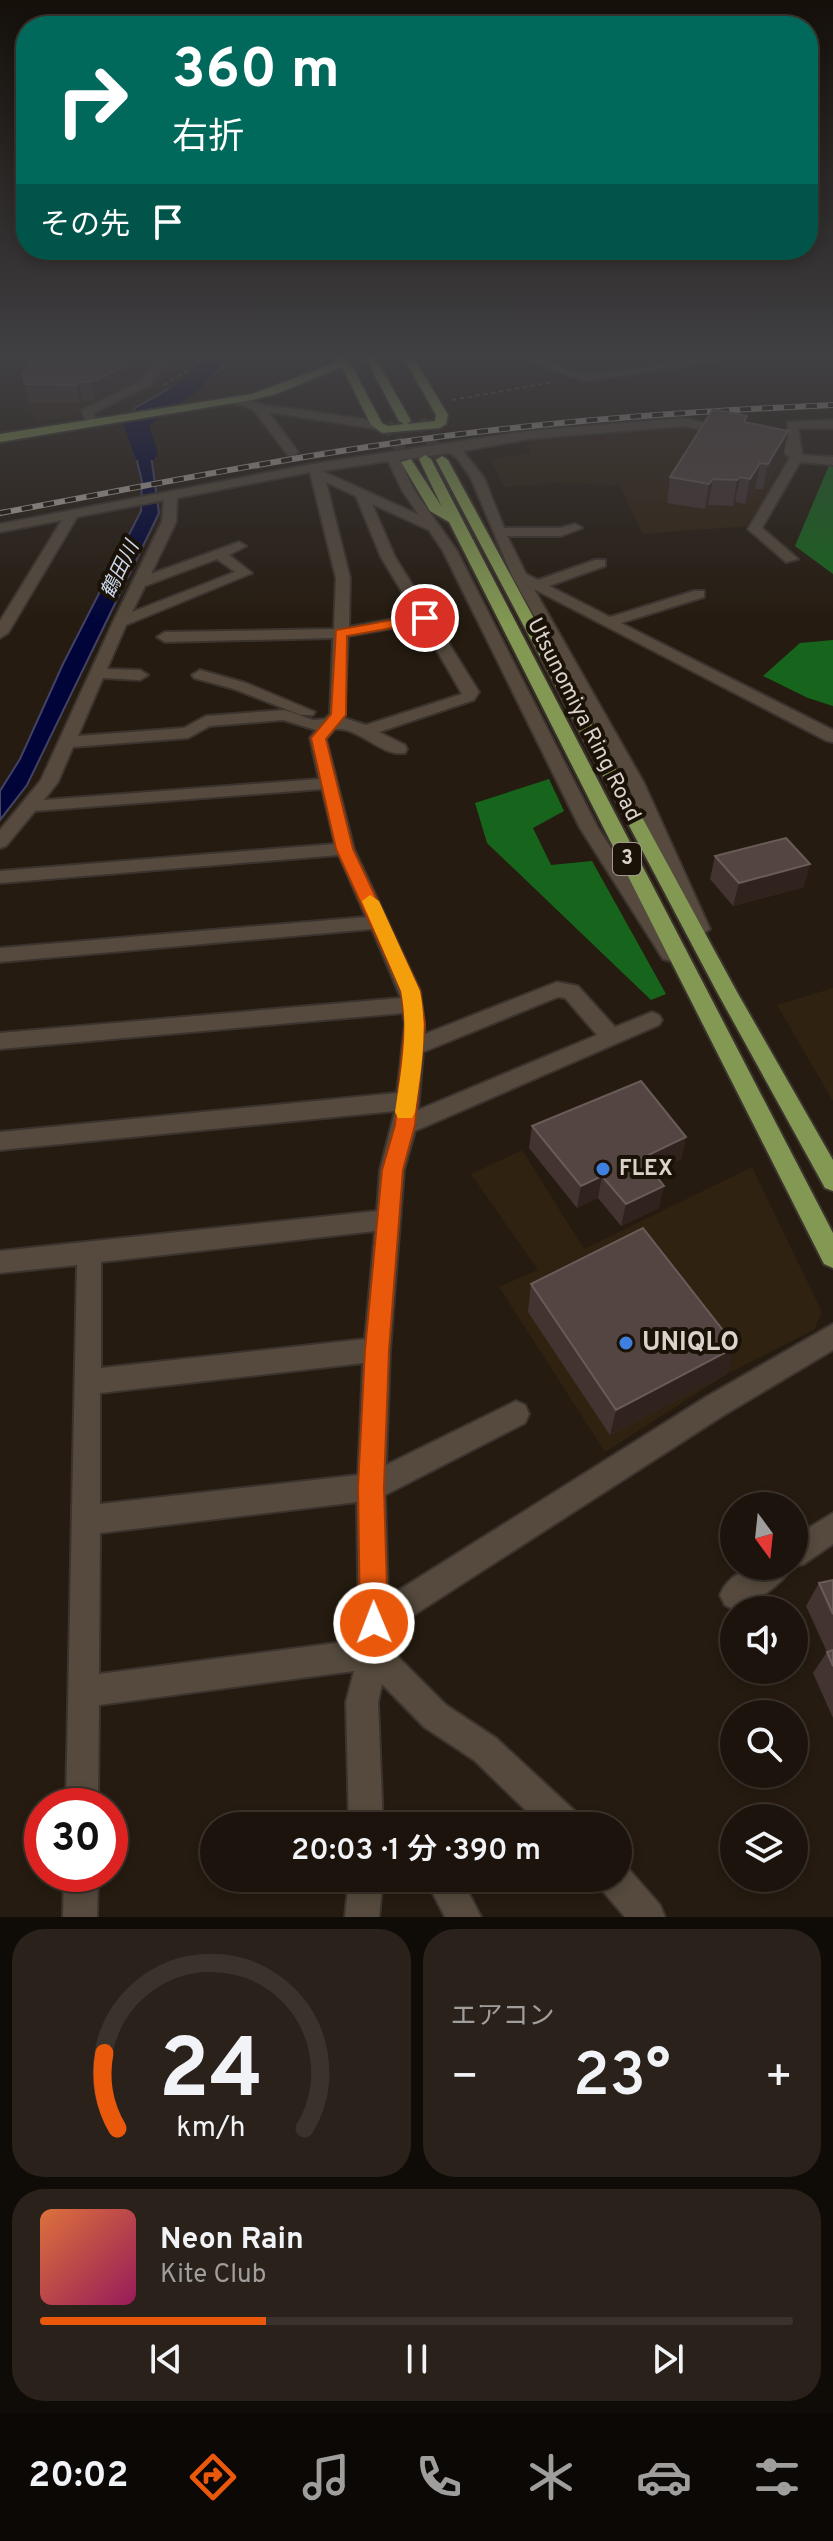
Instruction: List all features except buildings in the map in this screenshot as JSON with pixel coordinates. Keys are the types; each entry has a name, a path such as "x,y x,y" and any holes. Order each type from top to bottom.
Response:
{"main road":[{"name":"Utsunomiya Ring Road","path":"428,457 833,1181"},
{"name":"3","path":"428,457 476,504 469,527"},
{"name":"Utsunomiya Ring Road","path":"469,527 699,998 833,1257"}],"street":[{"path":"288,446 292,452"},
{"path":"476,446 428,457 408,490 450,551 589,828 699,998"},
{"path":"785,446 796,458 833,461"},
{"path":"791,559 755,529 796,458 795,446"},
{"path":"0,528 315,471 462,453 480,483 519,576 651,815 727,992"},
{"path":"315,471 434,528"},
{"path":"315,471 343,578 338,715 318,738 345,849 381,922 413,1005 414,1047 405,1125 392,1170 377,1350 371,1487 374,1638 362,1702 366,1812"},
{"path":"362,495 388,557 471,692 468,697 365,731"},
{"path":"0,842 49,782 69,742 120,622 169,522 166,497"},
{"path":"0,633 6,610 71,516"},
{"path":"498,532 561,532 575,528"},
{"path":"140,583 239,546"},
{"path":"120,622 245,573 218,553"},
{"path":"538,585 600,563"},
{"path":"519,576 833,737"},
{"path":"611,621 699,594"},
{"path":"165,637 341,633 425,618"},
{"path":"98,673 140,675"},
{"path":"200,675 240,686 333,722"},
{"path":"69,742 188,733 206,721 285,715 311,725 350,723 399,749"},
{"path":"32,806 331,783"},
{"path":"0,877 345,849"},
{"path":"0,955 381,922"},
{"path":"414,1047 557,989 571,991 611,1037"},
{"path":"0,1041 413,1005"},
{"path":"405,1125 652,1020"},
{"path":"0,1141 406,1101"},
{"path":"0,1262 387,1220"},
{"path":"82,1788 89,1253"},
{"path":"85,1691 333,1657 374,1638 715,1406 833,1336"},
{"path":"89,1382 377,1350"},
{"path":"86,1520 371,1487 516,1414"},
{"path":"808,1544 833,1527"},
{"path":"735,1595 757,1580"},
{"path":"374,1638 435,1716 485,1749 551,1812"},
{"path":"80,1917 81,1892"},
{"path":"362,1917 365,1892"},
{"path":"450,1892 464,1917"},
{"path":"626,1892 648,1917"}],"shaded area":[{"path":"528,446 779,446 790,458 747,526 642,534 620,485 554,483 504,487 491,459 531,453"},
{"path":"833,988 833,1101 777,1005"},
{"path":"522,1150 584,1249 752,1167 822,1312 814,1330 727,1374 605,1452 499,1287 538,1270 471,1174"}],"green space":[{"path":"830,463 833,464 833,574 795,546"},
{"path":"833,640 833,706 808,698 763,676 800,643"},
{"path":"549,779 564,811 533,828 551,865 592,861 666,994 651,1000 487,843 475,803"}],"water":[{"path":"134,446 147,446 159,513 27,785 0,820 0,791 20,759 63,664 141,511 142,482"}],"waterway":[{"name":"鶴田川","path":"143,446 145,454"}],"tunnel":[{"path":"399,446 407,462"},
{"path":"435,446 442,460"}],"railway":[{"path":"0,513 374,446"}],"slow traffic":[{"path":"370,901 410,991 413,1005 414,1047 405,1112"}],"place":[{"name":"FLEX","path":"603,1169"},
{"name":"UNIQLO","path":"626,1343"}],"route":[{"path":"374,1623 371,1487 377,1350 392,1170 405,1125 415,1024 410,991 345,849 318,738 338,715 341,633 425,618"}]}
